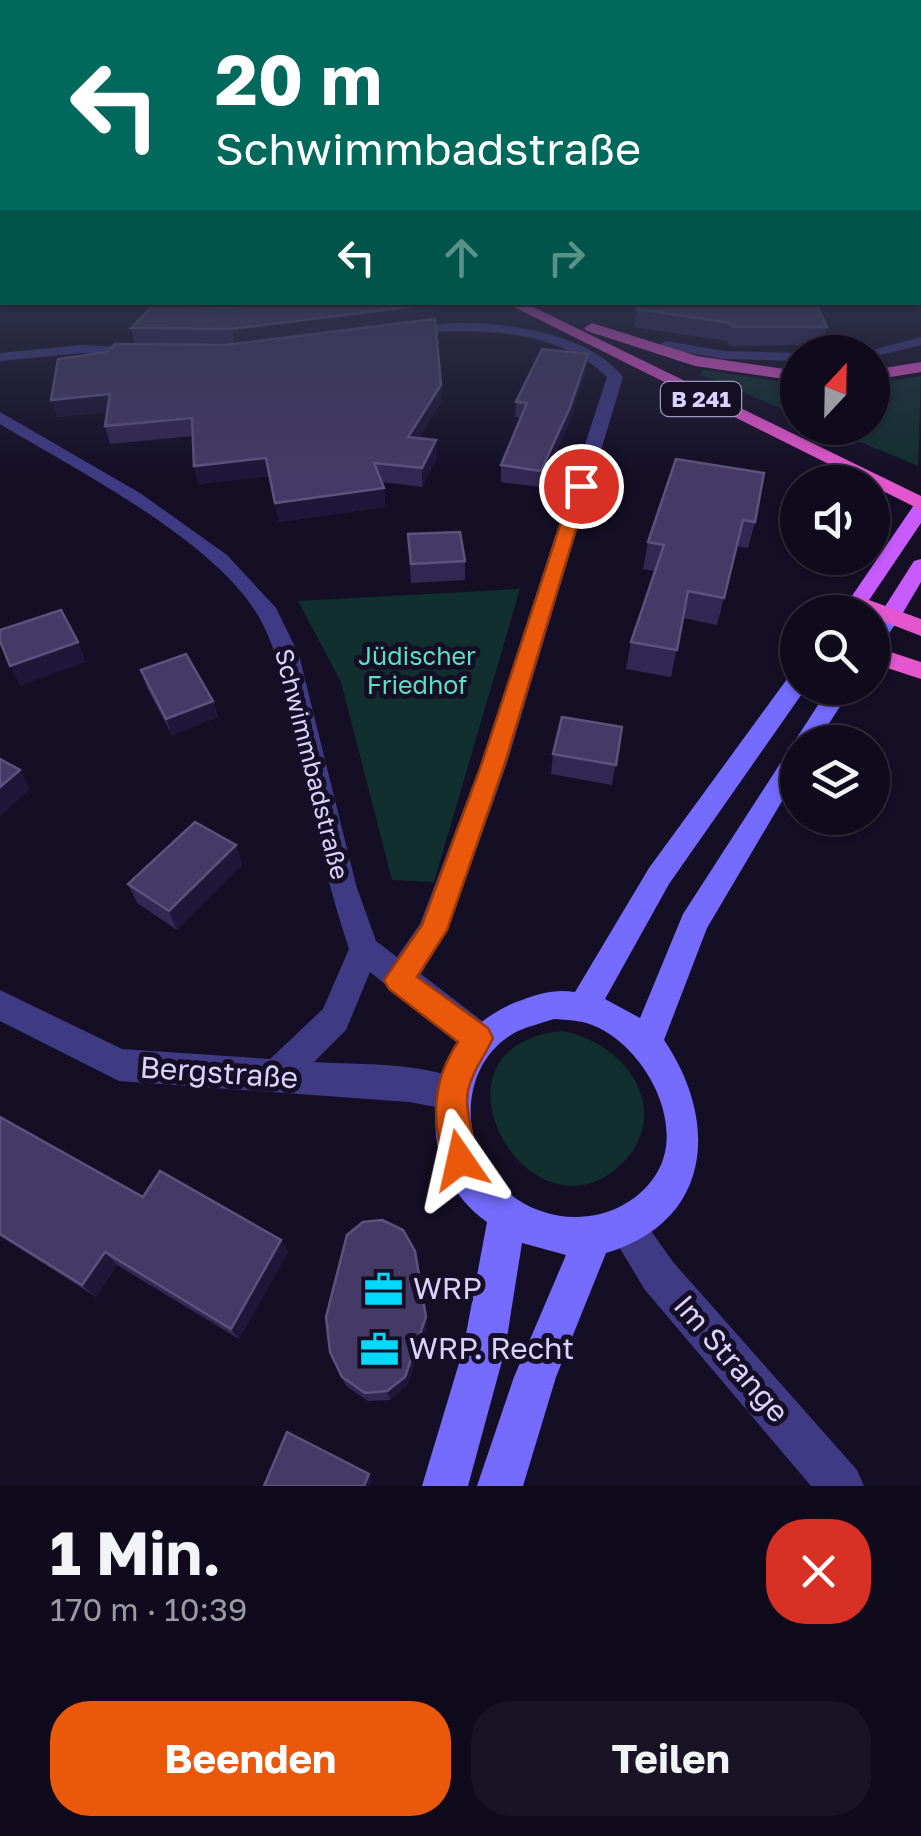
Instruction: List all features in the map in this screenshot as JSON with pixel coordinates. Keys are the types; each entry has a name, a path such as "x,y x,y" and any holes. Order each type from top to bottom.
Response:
{"highway":[{"name":"B 241","path":"588,334 921,506"},
{"path":"603,334 921,486"},
{"name":"B 241","path":"612,334 695,361 780,373"},
{"path":"890,372 921,367"},
{"path":"890,616 921,628"},
{"path":"890,660 921,671"}],"main road":[{"path":"863,595 921,506"},
{"path":"890,616 918,570"},
{"path":"583,1007 660,876 781,705"},
{"path":"646,1042 694,923 780,782"},
{"path":"554,1004 583,1007 606,1014 646,1042 665,1066 678,1094 683,1125 681,1155 670,1184 652,1209 609,1233 549,1236 508,1216 480,1192 460,1160 451,1126 452,1093 462,1064 478,1038 500,1020 526,1009 554,1004"},
{"path":"445,1486 484,1350 508,1216"},
{"path":"500,1486 535,1377 609,1233"}],"street":[{"path":"399,980 434,930 494,763 615,377 604,366 550,338 529,334"},
{"path":"890,348 921,341"},
{"path":"666,345 724,356 780,357"},
{"path":"0,357 82,349 157,352"},
{"name":"Schwimmbadstraße","path":"0,418 134,497 220,559 268,613 288,655 342,885 364,950"},
{"path":"275,1076 334,1019 364,950 478,1038"},
{"name":"Bergstraße","path":"3,1012 119,1066 452,1093"},
{"name":"Im Strange","path":"609,1233 658,1276 841,1486"}],"green space":[{"path":"704,370 780,381 780,408 700,374"},
{"path":"921,376 918,466 868,445 890,445 890,381"},
{"name":"Jüdischer Friedhof","path":"520,589 434,882 392,880 341,682 298,601"},
{"path":"562,1031 586,1038 624,1065 637,1084 643,1105 643,1126 635,1148 617,1168 583,1185 550,1182 521,1163 500,1134 491,1102 496,1070 518,1044"}],"building":[{"path":"312,334 436,334 441,385 408,437 436,440 422,468 374,463 384,488 275,503 266,458 194,466 192,418 105,426 110,394 51,400 58,359 107,352 115,344 226,345"},
{"path":"542,349 588,354 570,407 541,471 501,465 527,403 516,402"},
{"path":"676,459 764,473 755,522 743,520 724,598 688,591 677,650 631,642 664,545 648,542"},
{"path":"460,532 465,561 411,564 408,534"},
{"path":"61,610 78,642 10,666 0,630"},
{"path":"186,654 213,701 166,719 141,670"},
{"path":"562,717 622,727 616,765 553,754"},
{"path":"0,759 20,770 0,787"},
{"path":"195,822 236,845 169,911 128,884"},
{"path":"0,1117 143,1197 160,1171 281,1240 231,1329 105,1252 82,1285 0,1234"},
{"path":"382,1220 403,1230 415,1251 426,1317 405,1377 387,1391 365,1393 342,1377 330,1352 326,1317 347,1235 363,1222"},
{"path":"287,1432 369,1474 364,1486 264,1486"}],"place":[{"name":"WRP","path":"383,1289"},
{"name":"WRP. Recht","path":"379,1349"}],"route":[{"path":"460,1160 451,1126 452,1093 462,1064 478,1038 399,980 434,930 494,763 581,486"}]}
